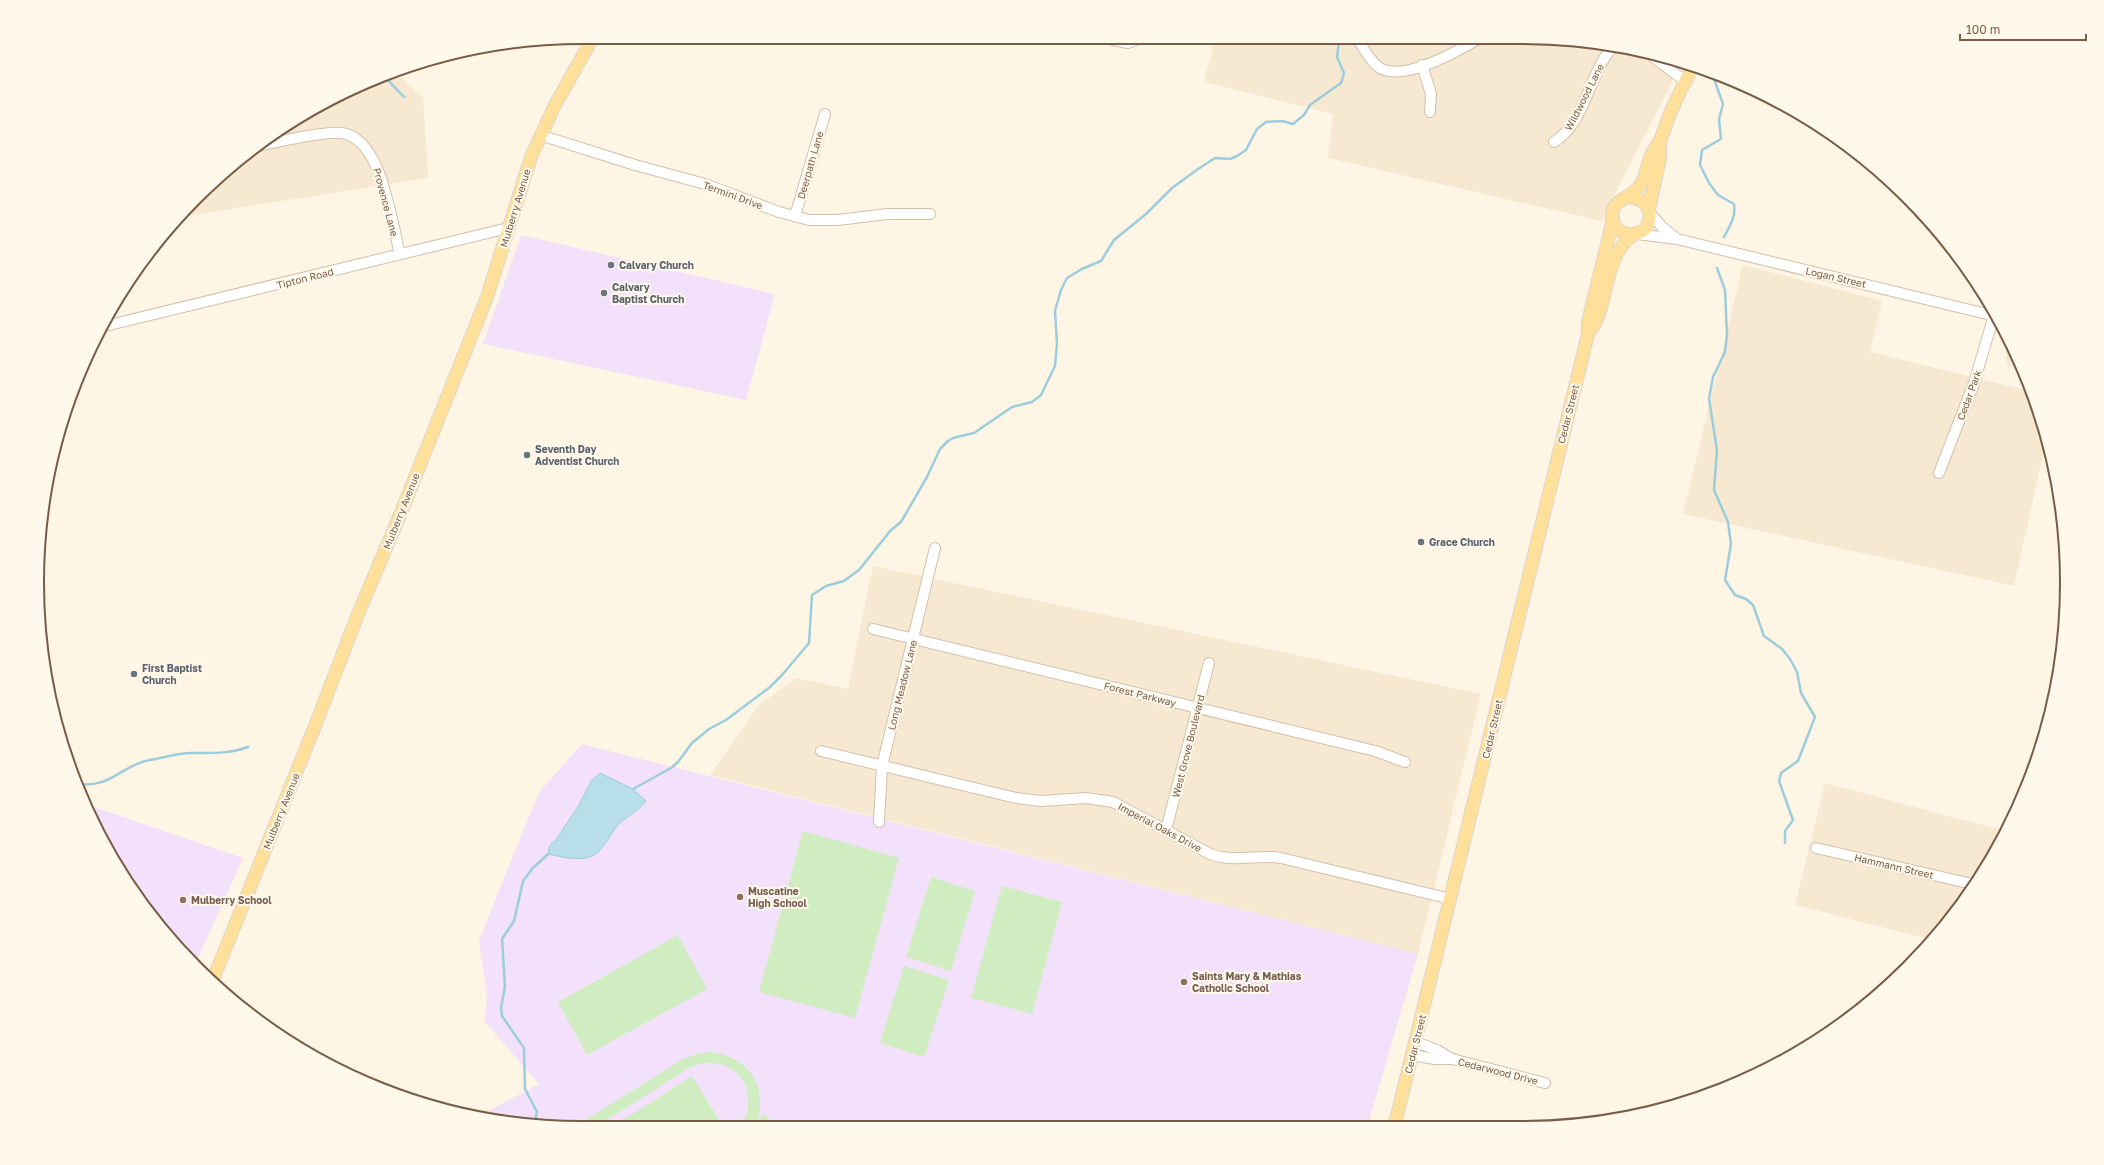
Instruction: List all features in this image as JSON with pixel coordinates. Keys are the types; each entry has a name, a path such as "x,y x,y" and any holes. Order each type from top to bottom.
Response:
{"main road":[{"name":"Mulberry Avenue","path":"215,975 316,726 358,614 487,297 531,157 540,135 589,44"},
{"path":"1660,140 1660,158 1649,211 1650,217 1646,228 1635,234 1622,233 1618,229 1613,219 1614,208 1623,199 1629,197 1641,185 1651,154 1660,140 1667,119 1691,72"},
{"path":"1629,197 1641,200 1649,211"},
{"name":"Cedar Street","path":"1396,1121 1588,334 1588,322 1613,219"},
{"name":"Cedar Street","path":"1588,334 1596,324 1615,256 1624,242 1635,234"}],"street":[{"path":"1361,44 1374,63 1388,71 1404,72 1458,51 1470,44"},
{"name":"Wildwood Lane","path":"1554,142 1564,136 1570,129 1600,66 1609,51"},
{"path":"1659,62 1685,81"},
{"path":"1422,65 1431,94 1430,112"},
{"name":"Deerpath Lane","path":"795,216 825,114"},
{"name":"Provence Lane","path":"271,143 330,133 349,135 358,139 370,153 380,173 400,254"},
{"name":"Termini Drive","path":"540,135 635,165 705,184 779,212 809,220 821,221 887,214 930,214"},
{"name":"Logan Street","path":"1649,211 1662,227 1677,239"},
{"name":"Tipton Road","path":"110,325 508,228"},
{"name":"Logan Street","path":"1635,234 1677,239 1989,315"},
{"name":"Cedar Park","path":"1939,473 1974,383 1992,321"},
{"name":"Long Meadow Lane","path":"879,822 882,766 935,548"},
{"name":"Forest Parkway","path":"873,629 1374,751 1405,762"},
{"name":"West Grove Boulevard","path":"1166,830 1209,663"},
{"name":"Imperial Oaks Drive","path":"821,751 1029,801 1086,798 1101,799 1130,810 1210,854 1223,858 1242,859 1267,856 1281,858 1451,899"},
{"name":"Hammann Street","path":"1816,848 1968,883"},
{"name":"Cedarwood Drive","path":"1416,1042 1437,1050 1452,1059"},
{"name":"Cedarwood Drive","path":"1412,1055 1435,1059 1452,1059 1545,1083"}],"shaded area":[{"path":"1214,44 1557,45 1627,54 1679,68 1601,221 1328,158 1333,114 1204,82"},
{"path":"400,76 423,98 428,178 189,216 227,178 283,135 313,116 344,100 376,85"},
{"path":"521,235 775,294 746,400 483,344"},
{"path":"1743,265 1882,301 1870,352 2024,390 2044,451 2014,586 1683,514"},
{"path":"2006,348 2016,369 2007,365"},
{"path":"873,566 1481,694 1418,954 710,775 759,705 796,678 848,689"},
{"name":"Muscatine High School","path":"582,744 1418,954 1369,1121 582,1121 547,1120 486,1112 539,1084 485,1022 487,994 479,941 540,791"},
{"path":"1825,783 2000,830 1988,852 1969,882 1949,910 1926,938 1795,905"},
{"name":"Mulberry School","path":"93,807 243,858 198,959 178,938 155,910 135,882 116,852"}],"green space":[{"path":"803,831 899,858 855,1018 759,992"},
{"path":"931,877 975,891 951,971 906,957"},
{"path":"1002,886 1062,902 1032,1014 971,998"},
{"path":"678,935 707,989 587,1055 558,1002"},
{"path":"904,966 949,980 924,1057 880,1043"},
{"path":"711,1052 723,1055 744,1065 751,1073 759,1093 760,1105 758,1118 766,1114 770,1121 743,1121 747,1112 748,1098 745,1086 739,1076 730,1068 718,1064 704,1063 689,1068 605,1121 584,1121 683,1059 700,1053"},
{"path":"692,1076 720,1121 621,1121"}],"water":[{"path":"600,773 633,789 646,801 617,826 604,845 594,855 575,858 560,857 548,854 550,845 556,840 579,805 591,781"}],"waterway":[{"path":"633,789 671,768 678,762 692,743 709,729 726,720 770,687 782,675 809,643 812,595 826,586 844,581 859,570 891,530 901,522 927,477 940,449 948,441 953,438 974,433 1012,407 1032,402 1041,395 1055,366 1057,344 1055,311 1061,290 1067,278 1082,269 1101,261 1114,240 1146,214 1172,188 1198,169 1215,158 1230,159 1246,150 1257,129 1266,122 1282,121 1293,124 1304,115 1310,105 1341,83 1344,73 1337,57 1339,44"},
{"path":"1715,80 1723,104 1719,119 1721,139 1702,150 1700,165 1709,183 1718,195 1734,204 1733,217 1724,237"},
{"path":"388,81 404,97"},
{"path":"1717,268 1725,290 1727,335 1725,352 1713,377 1709,399 1717,450 1714,490 1728,522 1731,544 1725,580 1735,595 1746,599 1753,605 1764,636 1782,649 1790,659 1797,672 1801,693 1815,717 1798,761 1781,773 1779,781 1793,820 1785,831 1785,843"},
{"path":"83,784 99,783 138,763 149,760 186,753 227,752 248,747"},
{"path":"535,1119 537,1112 525,1089 524,1048 502,1016 501,1008 505,987 502,939 514,921 523,881 532,869 548,854"}],"place":[{"name":"Calvary Church","path":"611,265"},
{"name":"Calvary Baptist Church","path":"604,293"},
{"name":"Seventh Day Adventist Church","path":"527,455"},
{"name":"Grace Church","path":"1421,542"},
{"name":"First Baptist Church","path":"134,674"},
{"name":"Muscatine High School","path":"740,897"},
{"name":"Mulberry School","path":"183,900"},
{"name":"Saints Mary & Mathias Catholic School","path":"1184,982"}]}
